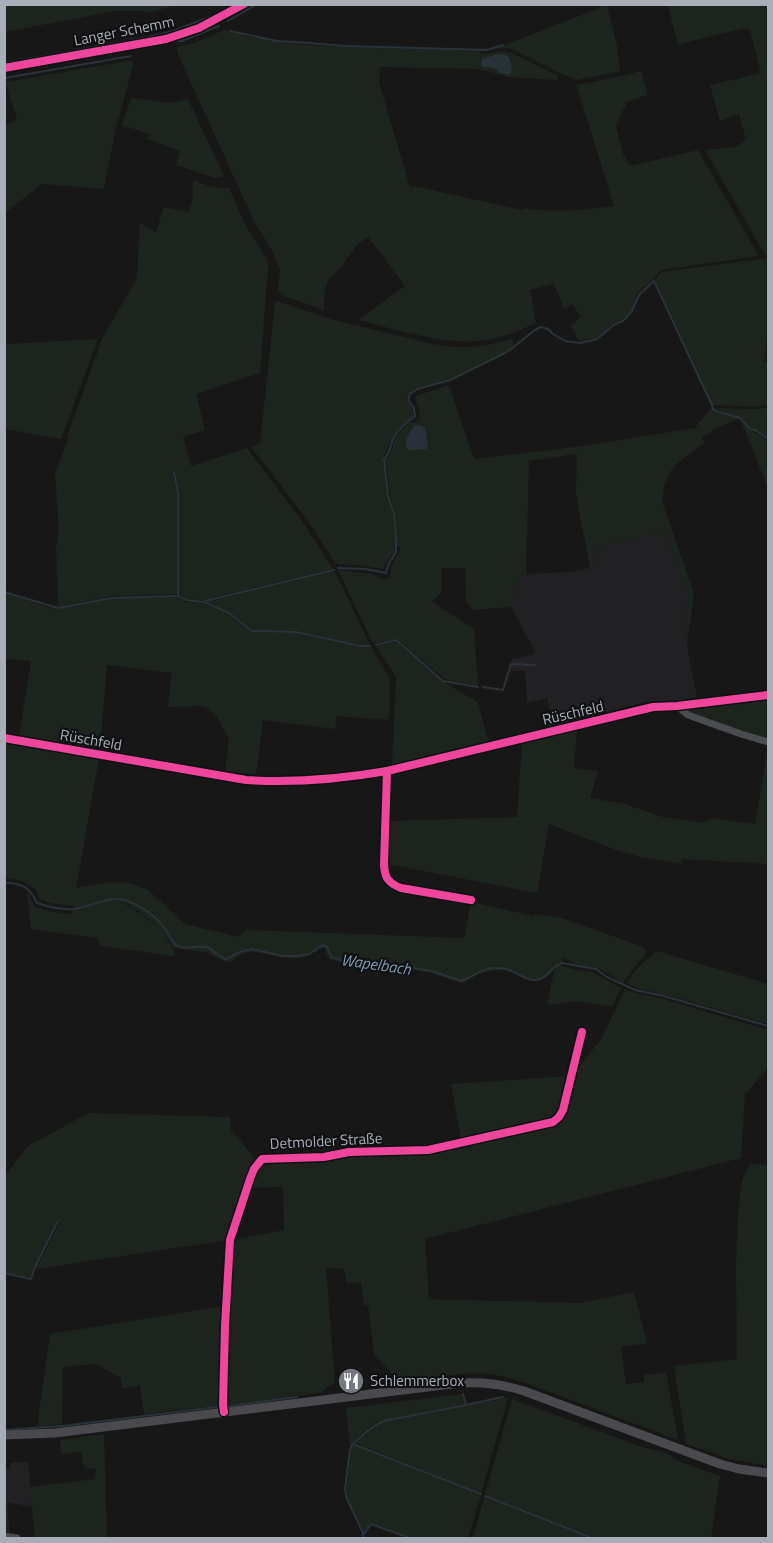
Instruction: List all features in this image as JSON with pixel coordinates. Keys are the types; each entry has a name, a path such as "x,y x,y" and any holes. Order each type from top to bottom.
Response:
{"main road":[{"path":"4,1435 55,1433 460,1383 484,1382 504,1384 720,1464 768,1473"}],"street":[{"name":"Langer Schemm","path":"4,68 166,39 199,28 244,4"},
{"name":"Rüschfeld","path":"4,738 246,780 269,782 345,778 387,771 653,707 768,695"},
{"path":"677,706 688,715 768,742"},
{"path":"387,771 384,863 387,880 401,888 471,900"},
{"name":"Detmolder Straße","path":"224,1412 225,1326 230,1240 250,1179 258,1163 262,1159 324,1157 350,1152 428,1150 552,1122 559,1117 562,1110 582,1032"},
{"path":"4,1536 17,1539"}],"shaded area":[{"path":"5,4 176,5 148,13 115,11 5,32"},
{"path":"607,5 617,45 620,71 577,80 514,50 497,48"},
{"path":"668,5 768,5 768,255 765,255 705,150 736,147 746,140 739,114 720,121 710,85 761,73 750,30 746,28 678,46"},
{"path":"224,30 261,39 317,46 480,51 481,55 501,51 512,53 558,76 557,80 510,77 478,69 380,67 379,82 410,187 523,210 524,208 592,209 614,206 576,84 631,74 641,70 648,95 625,102 626,108 616,126 623,154 630,166 698,150 759,256 660,270 655,278 637,294 632,310 622,320 614,323 597,338 578,340 571,326 581,317 572,304 564,309 554,284 530,290 536,323 492,339 442,340 358,320 405,286 368,237 357,245 327,282 324,310 281,295 278,290 280,271 272,250 254,221 176,47 192,44"},
{"path":"498,54 509,58 511,73 499,73 497,69 481,66 482,59"},
{"path":"133,60 104,189 42,184 5,213 5,125 17,119 5,82"},
{"path":"131,98 173,103 188,99 224,176 215,178 176,165 180,151 147,139 149,134 122,125"},
{"path":"193,180 212,187 229,188 247,228 267,259 268,268 260,373 196,394 205,430 183,437 191,466 247,448 302,521 333,569 203,600 186,599 179,595 179,494 175,471 173,472 177,494 177,594 112,596 58,607 56,547 59,530 55,474 102,339 137,278 140,223 156,232 164,207 189,212 193,198"},
{"path":"768,258 768,329 764,362 768,362 768,405 757,407 713,405 655,280 661,272"},
{"path":"277,301 334,320 433,344 474,347 512,339 514,345 507,351 449,379 415,388 408,395 406,400 413,408 414,416 393,436 383,459 387,494 393,515 395,551 382,569 336,564 306,518 251,447 260,444"},
{"path":"98,339 61,439 5,429 5,344"},
{"path":"449,385 474,459 583,446 695,428 710,409 738,419 713,430 702,438 705,443 674,467 665,483 663,504 693,590 687,642 684,619 689,598 665,531 593,548 594,567 590,568 576,494 577,454 529,461 526,574 518,573 511,607 473,610 466,601 465,568 442,568 441,594 431,601 474,629 478,686 445,679 396,639 373,644 338,570 372,574 381,579 389,578 400,546 397,546 395,514 386,459 401,430 409,422 414,423 420,419 416,396"},
{"path":"768,407 768,438 740,418 714,409 757,409"},
{"path":"741,421 768,441 768,488"},
{"path":"420,425 426,432 428,446 426,449 411,450 407,448 407,439 414,426"},
{"path":"665,531 689,598 684,619 697,697 675,701 645,702 554,726 547,698 527,703 525,671 510,671 512,659 533,655 535,651 511,607 518,573 570,572 594,567 593,548"},
{"path":"335,571 370,645 360,645 296,631 253,630 229,612 206,602"},
{"path":"5,593 54,609 112,599 178,597 185,602 204,603 228,614 252,632 296,633 360,647 371,647 389,678 389,718 386,720 337,716 335,729 263,720 256,774 225,772 229,739 216,716 205,706 168,707 172,673 107,665 100,749 19,735 31,661 5,659"},
{"path":"396,642 443,682 478,702 488,741 392,765 396,677 376,646"},
{"path":"768,700 768,740 687,711 687,709"},
{"path":"577,730 574,768 598,771 590,798 625,804 662,817 704,823 712,818 755,824 768,746 768,864 682,859 681,864 641,857 549,824 537,893 387,864 389,821 517,817 522,743"},
{"path":"4,743 99,759 76,888 110,882 130,883 148,890 185,924 239,937 246,930 464,938 471,902 533,916 534,914 565,919 643,947 645,956 623,983 598,968 576,964 564,958 559,965 592,972 621,988 612,1007 576,1001 547,1005 554,972 558,966 546,977 537,980 527,979 508,971 496,970 462,983 431,973 414,970 396,971 385,963 359,967 328,959 325,948 298,958 257,952 238,956 232,962 222,961 208,953 174,948 160,927 175,950 174,956 100,946 98,938 31,929 27,892 35,907 72,914 73,906 40,899 35,889 23,881 5,878","holes":["118,902 127,903 160,927 127,905"]},
{"path":"657,951 768,984 768,1024 626,983 638,967"},
{"path":"625,989 768,1030 768,1068 745,1092 741,1158 425,1239 429,1299 580,1303 634,1292 647,1343 621,1347 626,1384 644,1382 644,1375 666,1372 678,1440 523,1382 495,1375 457,1374 400,1383 374,1354 368,1305 364,1305 361,1282 347,1283 344,1269 326,1268 335,1382 320,1393 226,1405 233,1240 284,1230 283,1187 249,1188 259,1165 264,1162 351,1155 418,1154 561,1118 576,1071 602,1038"},
{"path":"569,1076 559,1111 551,1119 461,1139 451,1084"},
{"path":"88,1113 230,1117 231,1130 255,1162 247,1178 228,1240 36,1269 60,1222 58,1220 30,1278 5,1272 5,1242 7,1242 4,1221 5,1176 28,1146"},
{"path":"750,1164 768,1165 768,1466 729,1459 686,1444 674,1366 737,1359 738,1212 742,1179"},
{"path":"223,1306 218,1406 144,1414 140,1386 122,1388 121,1378 96,1364 63,1367 62,1424 37,1427 50,1334"},
{"path":"462,1394 464,1404 375,1423 350,1446 346,1408"},
{"path":"508,1398 481,1493 356,1443 372,1428 384,1422"},
{"path":"512,1399 642,1447 664,1452 683,1463 720,1476 711,1538 595,1538 485,1495"},
{"path":"104,1434 107,1538 35,1537 30,1487 95,1479 96,1469 86,1468 82,1462 81,1452 61,1454 60,1440"},
{"path":"354,1445 481,1495 468,1538 413,1538 371,1523 364,1532 346,1490 351,1450"},
{"path":"28,1461 32,1507 7,1502 10,1533 5,1532 4,1470 10,1469 10,1463"},
{"path":"484,1497 589,1538 473,1538"}],"waterway":[{"path":"228,21 257,4"},
{"path":"4,63 144,38 173,31 215,15"},
{"path":"177,41 219,26"},
{"path":"230,31 277,41 345,46 487,50 503,45"},
{"path":"5,78 131,56"},
{"path":"338,568 366,569 386,573 396,552 394,514 388,495 384,459 396,434 415,416 414,408 408,400 410,394 417,389 450,380 507,352 541,327 565,341 580,343 597,339 615,324 623,321 632,311 639,295 654,281 713,410 740,418 749,428 768,439"},
{"path":"174,472 178,494 178,596"},
{"path":"205,601 334,570"},
{"path":"4,592 58,608 112,598 178,596 186,600 204,602 229,613 252,631 296,632 360,646 370,646"},
{"path":"376,645 396,640 443,681 478,687"},
{"path":"483,687 503,690 511,664 536,665"},
{"name":"Wapelbach","path":"4,883 21,885 31,893 37,903 60,909 80,908 114,899 128,901 155,918 173,942 179,946 207,947 226,959 252,949 282,956 298,956 309,954 323,945 327,947 331,957 359,965 379,961 398,968 432,971 461,981 484,970 495,968 507,969 528,979 536,980 543,978 562,963 596,969 607,977 635,990 768,1026"},
{"path":"4,1273 31,1279 58,1221"},
{"path":"354,1443 371,1428 384,1421 466,1405 463,1394"},
{"path":"228,1406 297,1397"},
{"path":"466,1405 503,1397"},
{"path":"4,1430 62,1426 217,1407"},
{"path":"363,1538 345,1489 350,1450 353,1444 481,1494"},
{"path":"485,1496 592,1538"},
{"path":"364,1534 371,1524 410,1538"}],"cycle path":[{"path":"4,68 166,39 199,28 244,4"},
{"path":"4,738 246,780 317,780 387,771 653,707 768,695"},
{"path":"387,771 384,863 388,879 401,888 471,900"},
{"path":"224,1412 225,1326 230,1240 250,1179 262,1159 324,1157 349,1152 428,1150 553,1122 563,1110 582,1032"}],"place":[{"name":"Schlemmerbox","path":"351,1381"}]}
